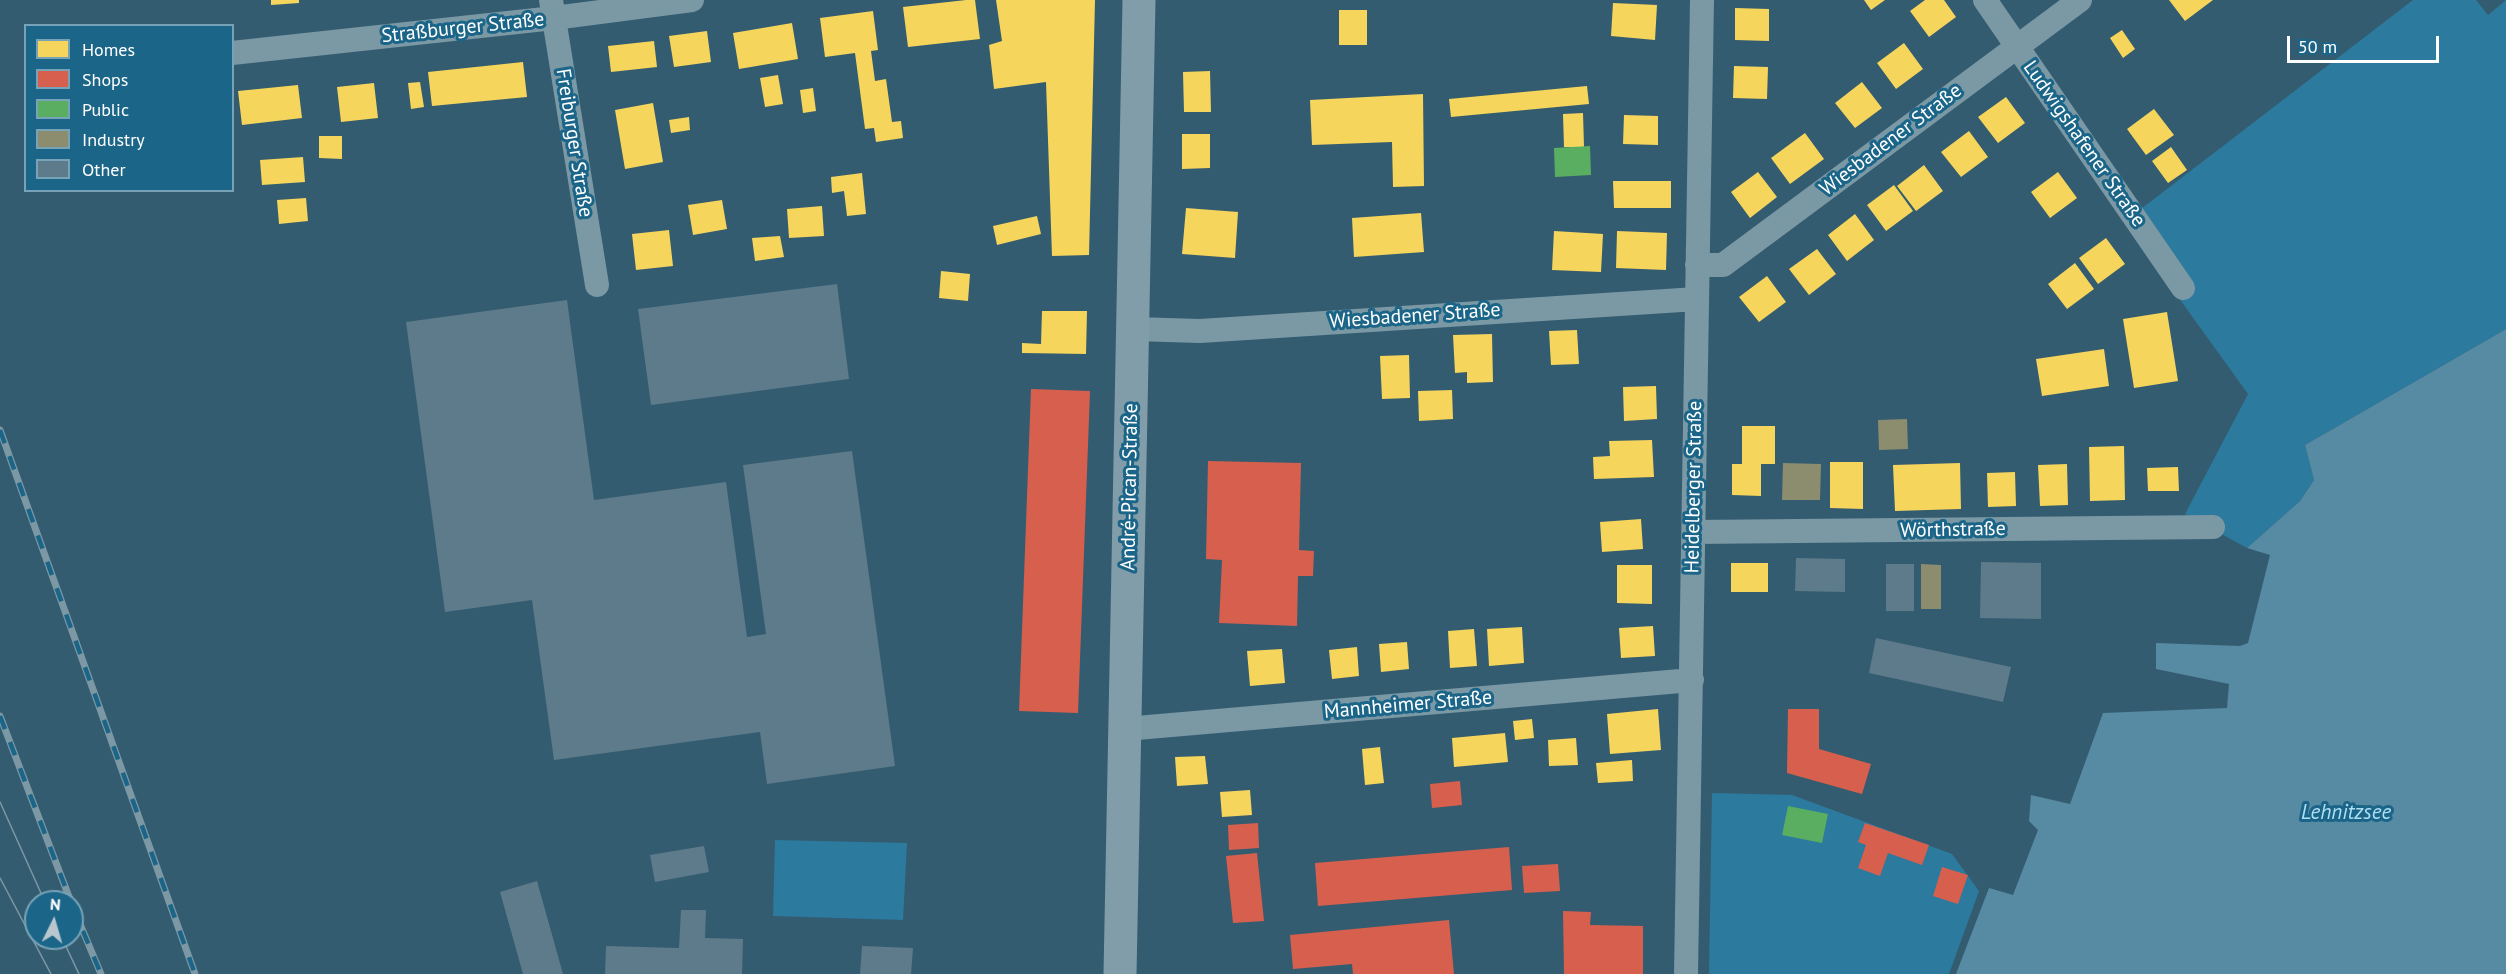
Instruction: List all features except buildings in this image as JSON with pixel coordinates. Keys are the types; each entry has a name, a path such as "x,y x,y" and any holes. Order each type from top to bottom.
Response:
{"street":[{"name":"Straßburger Straße","path":"234,53 553,9 692,0"},
{"name":"André-Pican-Straße","path":"1120,974 1139,0"},
{"name":"Heidelberger Straße","path":"1686,974 1702,0"},
{"name":"Ludwigshafener Straße","path":"1984,0 2183,288"},
{"name":"Wiesbadener Straße","path":"1698,265 1723,265 2080,0"},
{"name":"Freiburger Straße","path":"553,9 597,285"},
{"name":"Wiesbadener Straße","path":"1134,329 1200,331 1679,298 1697,299"},
{"name":"Wörthstraße","path":"1694,532 2213,527"},
{"name":"Mannheimer Straße","path":"1125,729 1692,680"}],"shaded area":[{"path":"2413,0 2476,0 2488,15 2506,0 2506,329 2305,445 2314,480 2300,501 2247,548 2185,514 2248,394 2124,222"},
{"path":"1712,793 1792,795 1952,854 1979,891 1949,974 1709,974"},
{"path":"775,840 907,843 903,920 773,916"}],"water":[{"name":"Lehnitzsee","path":"2506,329 2506,974 1956,974 1989,888 2013,895 2038,830 2029,821 2031,795 2070,804 2103,713 2227,708 2229,684 2156,669 2156,643 2240,646 2248,643 2270,555 2247,548 2300,501 2314,480 2305,445"}],"tram line":[{"path":"0,802 40,890"},
{"path":"0,878 51,974"},
{"path":"68,950 79,974"}],"railway":[{"path":"0,430 195,974"},
{"path":"0,716 66,890"},
{"path":"84,934 101,974"}]}
